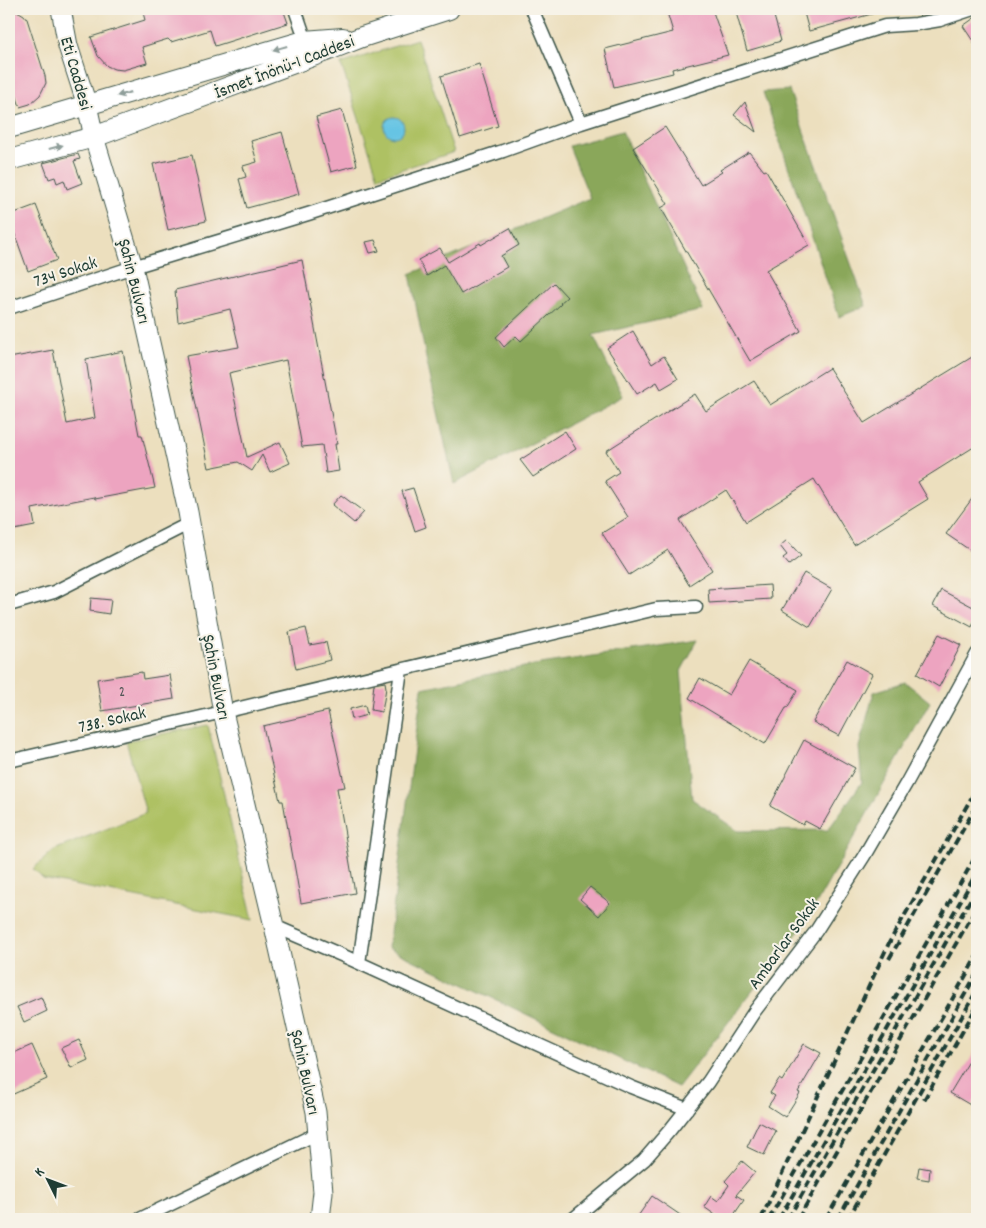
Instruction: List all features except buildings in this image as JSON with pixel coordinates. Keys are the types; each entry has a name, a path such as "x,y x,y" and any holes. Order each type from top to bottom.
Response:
{"main road":[{"path":"362,37 449,9"},
{"name":"İsmet İnönü-1 Caddesi","path":"9,128 306,41 362,37"},
{"name":"İsmet İnönü-1 Caddesi","path":"9,160 94,137 362,37"}],"street":[{"name":"Eti Caddesi","path":"61,9 68,46 87,105 94,137"},
{"path":"295,9 306,41"},
{"path":"532,9 581,123"},
{"name":"734 Sokak","path":"9,308 133,267 308,214 503,151 581,123 885,26 940,20 973,9"},
{"name":"Şahin Bulvarı","path":"94,137 133,267 190,523 223,712 316,1112 323,1192 320,1219"},
{"path":"9,605 54,592 190,523"},
{"name":"738. Sokak","path":"9,761 656,609 696,607"},
{"name":"Ambarlar Sokak","path":"573,1219 644,1160 708,1082 764,998 816,931 864,856 977,654"},
{"path":"359,963 401,670"},
{"path":"274,926 631,1087 687,1109"},
{"path":"140,1219 318,1133"}],"green space":[{"path":"417,39 454,152 378,177 341,64"},
{"path":"789,90 866,306 839,317 763,92"},
{"path":"622,131 703,310 593,335 623,396 454,484 426,358 410,274 590,198 569,146"},
{"path":"698,640 681,671 692,799 738,831 828,830 862,782 859,747 874,692 905,682 930,702 806,922 678,1087 388,948 422,688 534,665"},
{"path":"208,725 253,920 43,879 33,869 54,850 146,813 126,741"}],"water":[{"path":"390,117 398,117 404,123 404,131 398,137 390,137 384,131 384,123"}],"railway":[{"path":"761,1219 889,943 977,788"},
{"path":"889,959 977,805"},
{"path":"769,1219 977,854"},
{"path":"779,1219 977,872"},
{"path":"788,1219 977,888"},
{"path":"798,1219 977,907"},
{"path":"826,1219 977,956"},
{"path":"838,1219 977,973"},
{"path":"848,1219 977,990"},
{"path":"924,1100 977,1006"}]}
